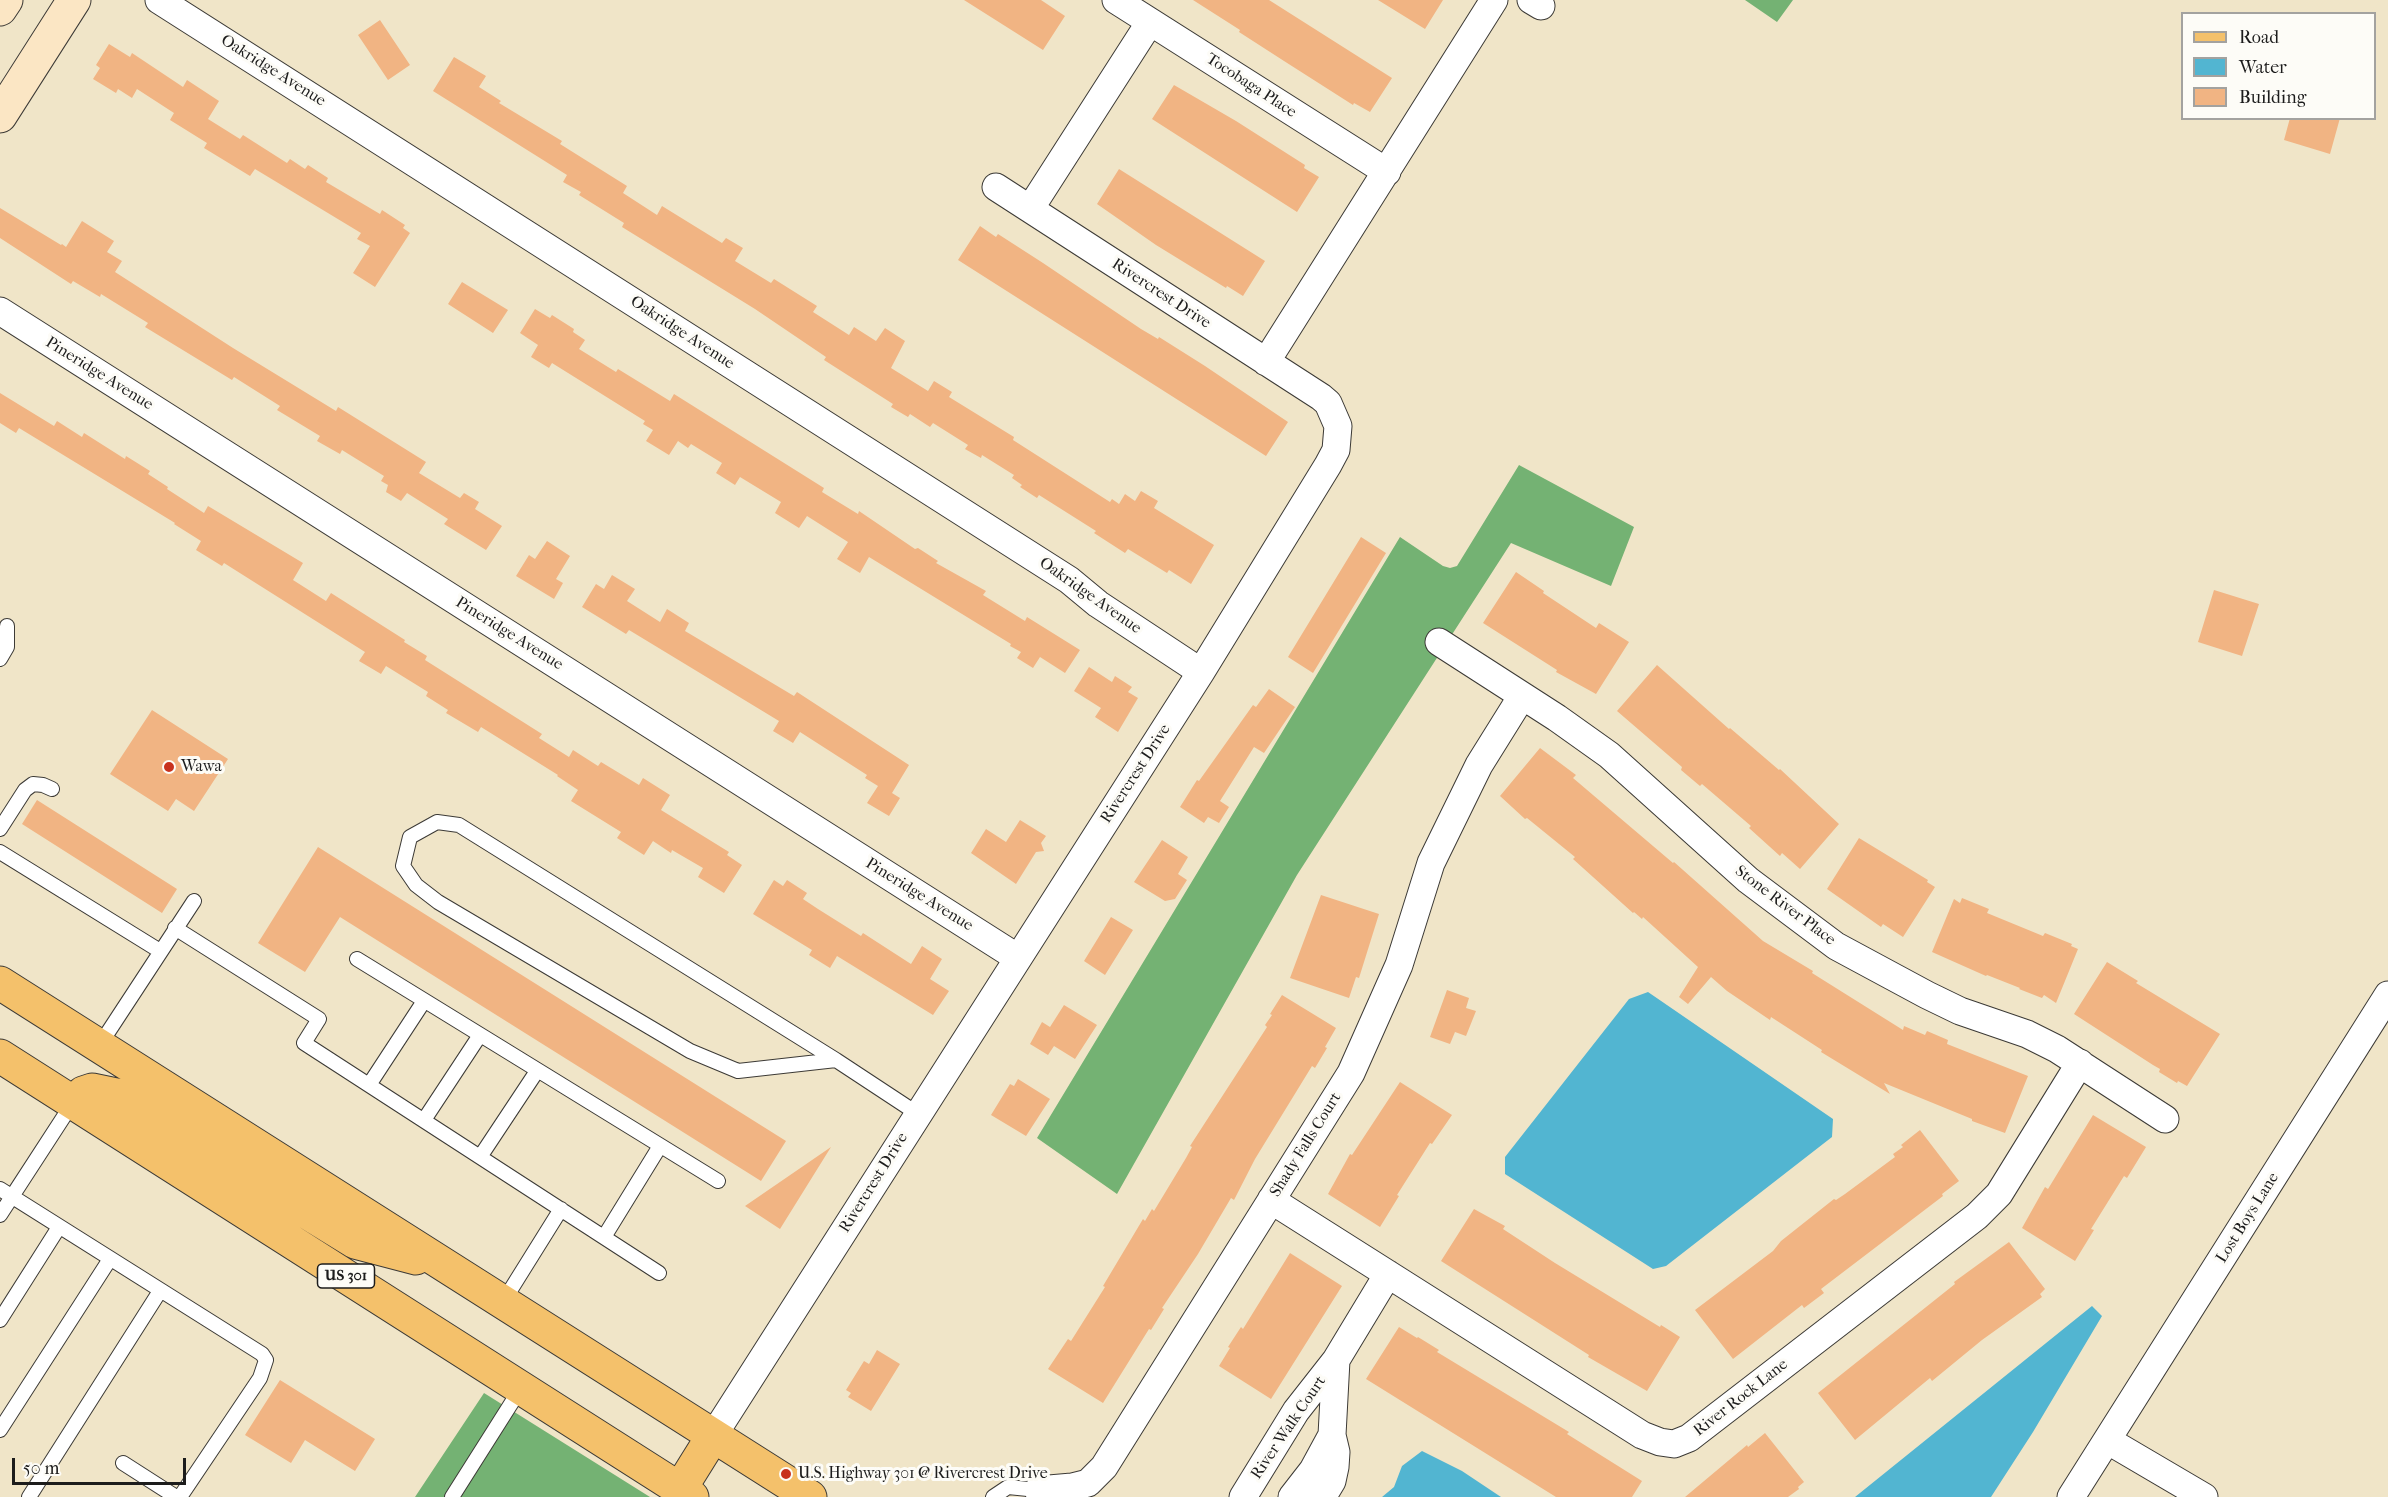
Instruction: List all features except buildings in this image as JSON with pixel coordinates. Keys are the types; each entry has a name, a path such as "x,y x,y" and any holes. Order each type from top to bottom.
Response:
{"main road":[{"path":"0,9 6,0"},
{"path":"0,116 74,0"},
{"path":"0,983 810,1497"},
{"name":"US 301","path":"0,1056 74,1101 686,1493"},
{"path":"74,1101 83,1093 92,1090 116,1095 355,1242 405,1257 439,1262"},
{"path":"686,1493 713,1436"}],"street":[{"name":"Oakridge Avenue","path":"159,0 1059,573 1098,604 1201,672"},
{"name":"Tocobaga Place","path":"1116,0 1387,172"},
{"path":"1266,362 1494,0"},
{"path":"1030,209 1150,22"},
{"name":"Rivercrest Drive","path":"713,1436 1201,672 1328,465 1337,443 1338,426 1328,403 996,187"},
{"name":"Pineridge Avenue","path":"0,311 1018,958"},
{"name":"Stone River Place","path":"1439,642 1610,755 1748,880 1836,946 1960,1011 2027,1034 2057,1049 2164,1119"},
{"name":"Shady Falls Court","path":"1038,1490 1088,1483 1104,1467 1351,1074 1399,964 1410,924 1435,855 1479,765 1522,696"},
{"name":"Lost Boys Lane","path":"2072,1497 2388,995"},
{"name":"River Rock Lane","path":"1271,1200 1642,1435 1660,1442 1674,1444 1689,1438 1977,1216 1999,1194 2080,1064"},
{"name":"River Walk Court","path":"1243,1497 1296,1411 1336,1360 1388,1274"},
{"name":"River Walk Court","path":"1317,1497 1326,1491 1332,1481 1335,1467 1336,1452 1328,1443 1336,1360"},
{"path":"1281,1435 1305,1441 1328,1443 1292,1497"},
{"path":"2108,1440 2204,1497"}],"lane":[{"path":"0,659 7,647 8,626"},
{"path":"0,829 25,790 33,784 52,789"},
{"path":"836,1060 738,1071 690,1051 438,902 416,885 403,866 410,837 437,822 459,825 836,1060 918,1114"},
{"path":"0,852 160,951"},
{"path":"99,1046 194,901"},
{"path":"176,928 320,1020 304,1043 659,1272"},
{"path":"357,959 718,1181"},
{"path":"369,1085 424,1001"},
{"path":"424,1120 480,1035"},
{"path":"480,1157 537,1071"},
{"path":"0,1215 74,1101"},
{"path":"604,1237 660,1146"},
{"path":"0,1189 262,1354 266,1360 260,1378 175,1496 123,1463"},
{"path":"502,1302 561,1209"},
{"path":"0,1320 59,1227"},
{"path":"0,1430 110,1259"},
{"path":"29,1497 160,1291"},
{"path":"452,1497 521,1388"},
{"name":"Shady Falls Court","path":"993,1497 1008,1487 1038,1490"}],"green space":[{"path":"1745,0 1793,0 1777,22"},
{"path":"1519,465 1634,527 1611,586 1511,543 1297,875 1117,1194 1037,1138 1400,537 1443,566 1450,568 1457,566"},
{"path":"484,1393 650,1497 415,1497"}],"water":[{"path":"1648,992 1833,1119 1832,1137 1666,1266 1653,1269 1505,1174 1505,1157 1629,999"},
{"path":"2092,1306 2102,1316 2033,1432 1991,1497 1855,1497"},
{"path":"1422,1451 1462,1471 1501,1497 1382,1497 1394,1487 1402,1466"}],"place":[{"name":"Wawa","path":"169,767"},
{"name":"U.S. Highway 301 @ Rivercrest Drive","path":"786,1474"}]}
